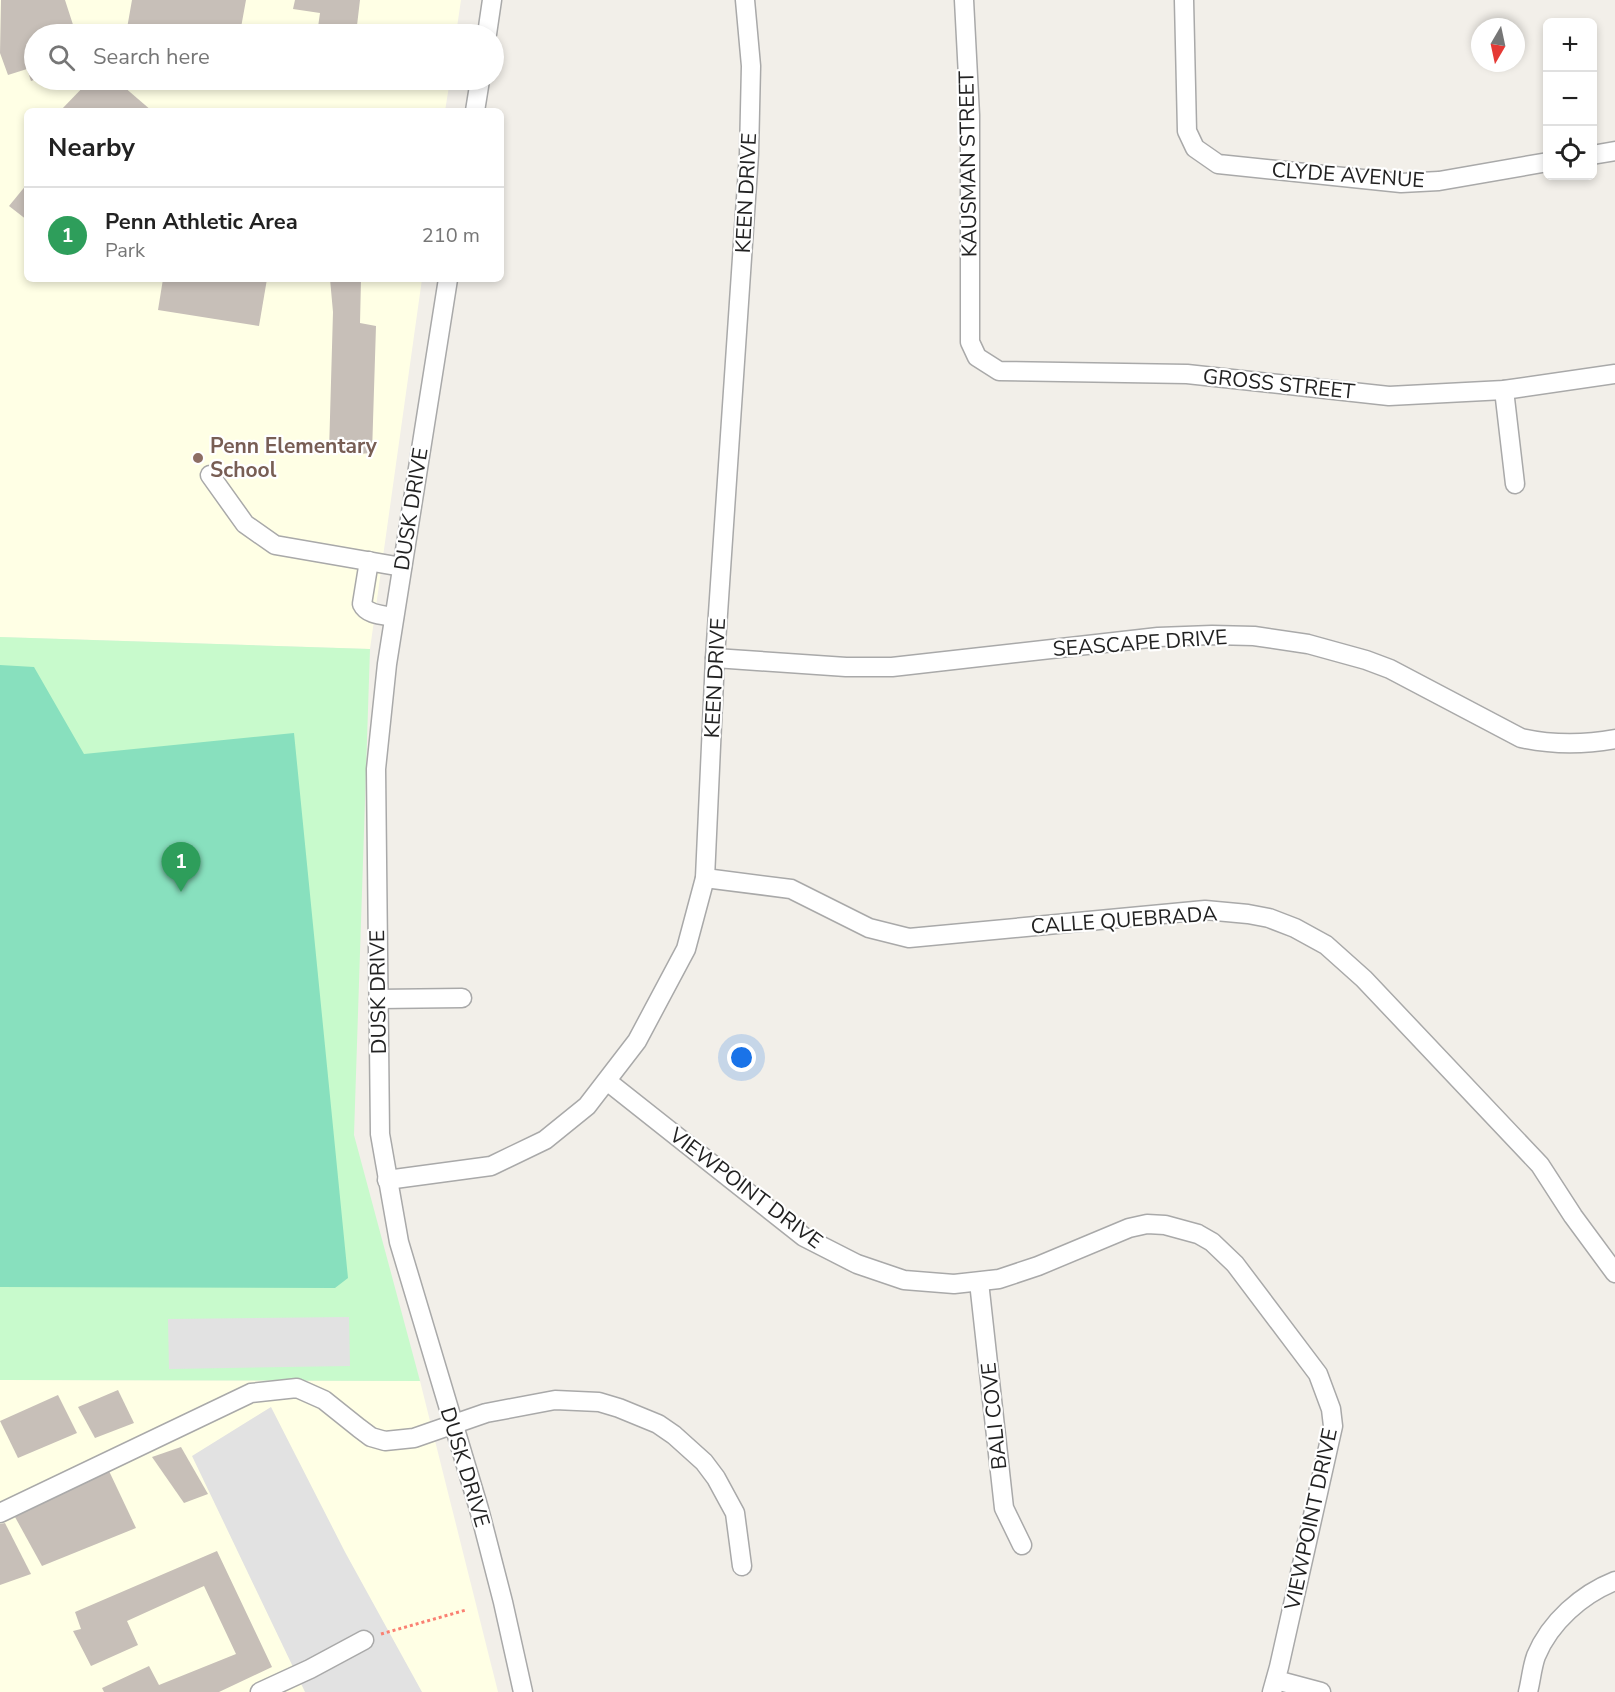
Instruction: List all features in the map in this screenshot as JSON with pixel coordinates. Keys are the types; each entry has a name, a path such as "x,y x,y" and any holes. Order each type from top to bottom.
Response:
{"street":[{"path":"488,24 492,0"},
{"name":"KEEN DRIVE","path":"387,1180 491,1166 545,1140 587,1106 637,1041 686,949 705,878 715,658 749,154 751,66 745,0"},
{"name":"KAUSMAN STREET","path":"964,0 970,114 970,328"},
{"name":"CLYDE AVENUE","path":"1184,0 1187,131 1195,148 1218,164 1401,183 1439,181 1543,163"},
{"path":"475,108 478,90"},
{"path":"1597,154 1615,151"},
{"name":"DUSK DRIVE","path":"448,282 387,664 376,769 380,1134 399,1242 491,1556 523,1692"},
{"name":"GROSS STREET","path":"970,328 970,342 977,357 999,371 1187,374 1389,396 1504,390 1615,374"},
{"path":"1504,390 1515,484"},
{"path":"210,475 245,524 275,544 402,567"},
{"path":"369,561 362,604 364,609 394,617"},
{"name":"SEASCAPE DRIVE","path":"715,658 846,667 892,667 1158,637 1212,634 1254,636 1308,644 1390,669 1521,738 1540,742 1578,744 1615,739"},
{"name":"CALLE QUEBRADA","path":"705,878 791,889 869,927 909,938 1205,910 1269,918 1295,928 1326,945 1364,979 1535,1160 1615,1273"},
{"path":"378,999 462,998"},
{"name":"VIEWPOINT DRIVE","path":"607,1081 804,1237 857,1264 904,1280 954,1284 999,1279 1038,1266 1129,1228 1156,1224 1198,1233 1225,1252 1318,1374 1331,1409 1333,1426 1274,1686 1321,1692"},
{"name":"BALI COVE","path":"979,1282 1004,1508 1022,1545"},
{"path":"0,1513 250,1393 297,1388 324,1400 371,1437 385,1441 414,1438 486,1413 555,1400 598,1402 640,1415 674,1435 704,1462 716,1478 735,1514 742,1566"},
{"path":"1528,1692 1536,1657 1551,1631 1584,1597 1615,1581"},
{"path":"260,1692 364,1640"}],"path":[{"path":"364,1640 397,1628 466,1610"}],"shaded area":[{"name":"Penn Elementary School","path":"0,0 461,0 457,24 24,24 24,90 448,90 445,108 24,108 24,282 422,282 370,649 0,637"},
{"path":"349,1317 350,1366 169,1369 168,1319"},
{"path":"0,1380 420,1381 498,1692 0,1692"},
{"path":"271,1407 345,1552 422,1692 305,1692 192,1456"}],"green space":[{"path":"0,637 370,649 354,1135 420,1381 0,1380"},
{"path":"0,665 34,667 84,754 294,733 348,1278 335,1288 0,1287"}],"building":[{"path":"1,0 65,0 73,24 24,24 24,70 8,75 0,53"},
{"path":"132,0 246,0 242,24 128,24"},
{"path":"295,0 360,0 357,24 318,24 320,13 293,9"},
{"path":"80,90 128,90 149,108 63,108"},
{"path":"24,188 24,218 9,206"},
{"path":"163,282 266,282 259,326 158,310"},
{"path":"330,282 361,282 360,323 376,326 372,453 329,452 333,312"},
{"path":"118,1390 134,1423 95,1438 78,1407"},
{"path":"58,1395 77,1433 18,1458 0,1421"},
{"path":"181,1447 208,1494 184,1503 152,1457"},
{"path":"109,1471 136,1528 42,1566 15,1517"},
{"path":"5,1523 31,1574 0,1585 0,1524"},
{"path":"217,1551 272,1667 219,1692 104,1692 102,1688 149,1666 159,1685 236,1654 204,1586 127,1621 138,1645 91,1666 73,1631 81,1629 75,1612"}],"place":[{"name":"Penn Elementary School","path":"198,458"},
{"name":"Penn Athletic Area","path":"181,892"}]}
